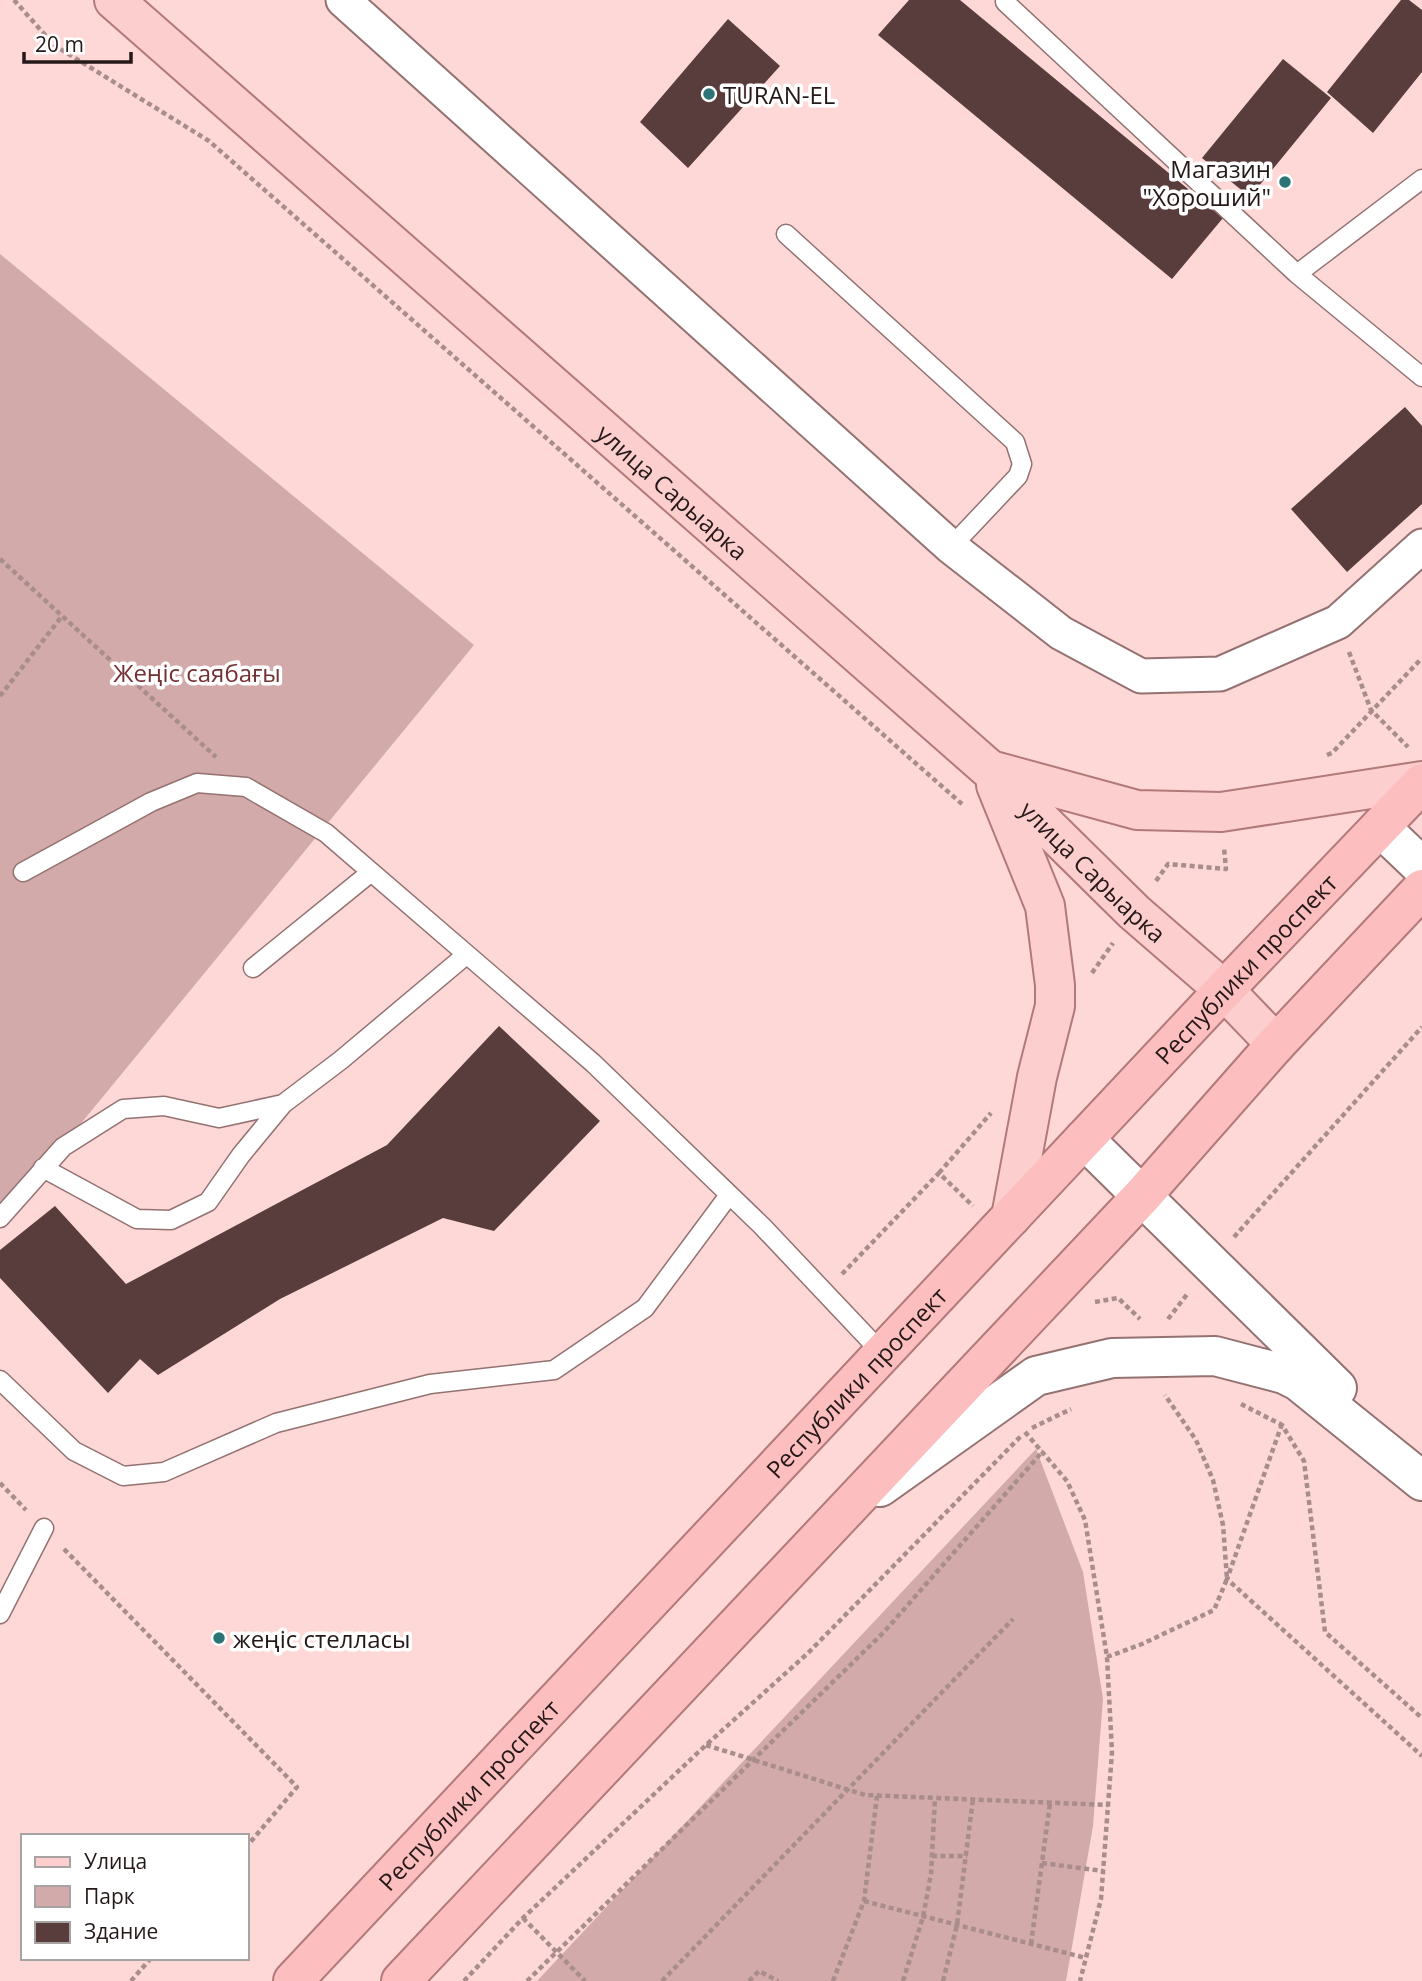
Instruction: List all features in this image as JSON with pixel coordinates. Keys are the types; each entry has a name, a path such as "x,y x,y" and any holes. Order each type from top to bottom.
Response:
{"highway":[{"name":"Республики проспект","path":"293,1981 1380,827 1419,772"},
{"path":"401,1981 1142,1196 1276,1044 1422,889"}],"main road":[{"name":"улица Сарыарка","path":"114,0 990,770 1134,912 1224,990 1276,1044"},
{"path":"990,770 1137,810 1222,812 1419,772"},
{"path":"990,770 1045,906 1055,985 1055,1006 1037,1077 1011,1217"},
{"path":"1380,827 1422,867"},
{"path":"1084,1139 1422,1472"},
{"path":"838,1517 1036,1376 1112,1357 1216,1356 1284,1374 1298,1381 1422,1481"}],"street":[{"path":"343,0 951,547 1061,633 1141,676 1220,674 1338,622 1422,546"}],"lane":[{"path":"1007,0 1005,2 1297,274 1422,377"},
{"path":"1297,274 1422,180"},
{"path":"786,234 1015,442 1022,464 1018,476 951,547"},
{"path":"23,873 151,802 197,783 246,787 326,833 593,1063 762,1226 883,1354"},
{"path":"253,968 370,873"},
{"path":"43,1168 137,1219 171,1220 208,1202 241,1155 283,1104 341,1060 466,956"},
{"path":"0,1218 63,1147 123,1109 164,1106 219,1118 283,1104"},
{"path":"0,1380 74,1451 123,1476 163,1472 276,1423 430,1384 554,1370 645,1308 729,1195"},
{"path":"0,1614 44,1528"}],"path":[{"path":"14,0 54,45 209,141 971,811"},
{"path":"0,559 254,792"},
{"path":"0,696 62,615"},
{"path":"1338,622 1371,710 1419,772"},
{"path":"1371,710 1422,659"},
{"path":"1422,1027 1210,1263 1156,1334 1157,1384 1196,1440 1213,1479 1223,1525 1227,1579 1422,1756"},
{"path":"1107,1657 1142,1644 1214,1610 1298,1381"},
{"path":"1237,1402 1282,1425 1304,1461 1325,1632 1422,1717"},
{"path":"464,1981 523,1918 808,1653 1025,1432 1077,1406"},
{"path":"1025,1432 1067,1481 1085,1520 1107,1657 1112,1752 1101,1899 1080,1981"},
{"path":"527,1981 884,1632 1043,1451"},
{"path":"0,1483 297,1787 248,1845"},
{"path":"662,1981 1013,1619"},
{"path":"706,1745 865,1795 1108,1805"},
{"path":"833,1981 864,1901 877,1796"},
{"path":"905,1981 923,1917 931,1874 934,1798"},
{"path":"943,1981 957,1925 973,1799"},
{"path":"1031,1944 1050,1802"},
{"path":"932,1856 967,1856"},
{"path":"1042,1863 1103,1871"},
{"path":"864,1901 1086,1958"},
{"path":"523,1918 585,1981"},
{"path":"131,1981 149,1960"},
{"path":"749,1981 759,1971 778,1981"}],"green space":[{"name":"Жеңіс саябағы","path":"0,254 474,645 0,1222"},
{"path":"1036,1449 1083,1572 1103,1699 1093,1826 1066,1981 537,1981"}],"building":[{"path":"909,0 960,0 1223,218 1172,279 878,35"},
{"path":"1401,0 1409,0 1422,10 1422,72 1373,133 1327,92"},
{"name":"TURAN-EL","path":"728,19 780,66 688,168 640,122"},
{"path":"1283,59 1331,98 1250,197 1202,158"},
{"path":"1405,407 1422,426 1422,504 1347,572 1291,509"},
{"path":"499,1026 600,1121 494,1231 443,1218 280,1299 158,1375 140,1359 108,1393 0,1278 0,1250 55,1206 126,1284 387,1145"}],"place":[{"name":"TURAN-EL","path":"709,94"},
{"name":"Магазин \"Хороший\"","path":"1285,182"},
{"name":"жеңіс стелласы","path":"219,1638"}]}
